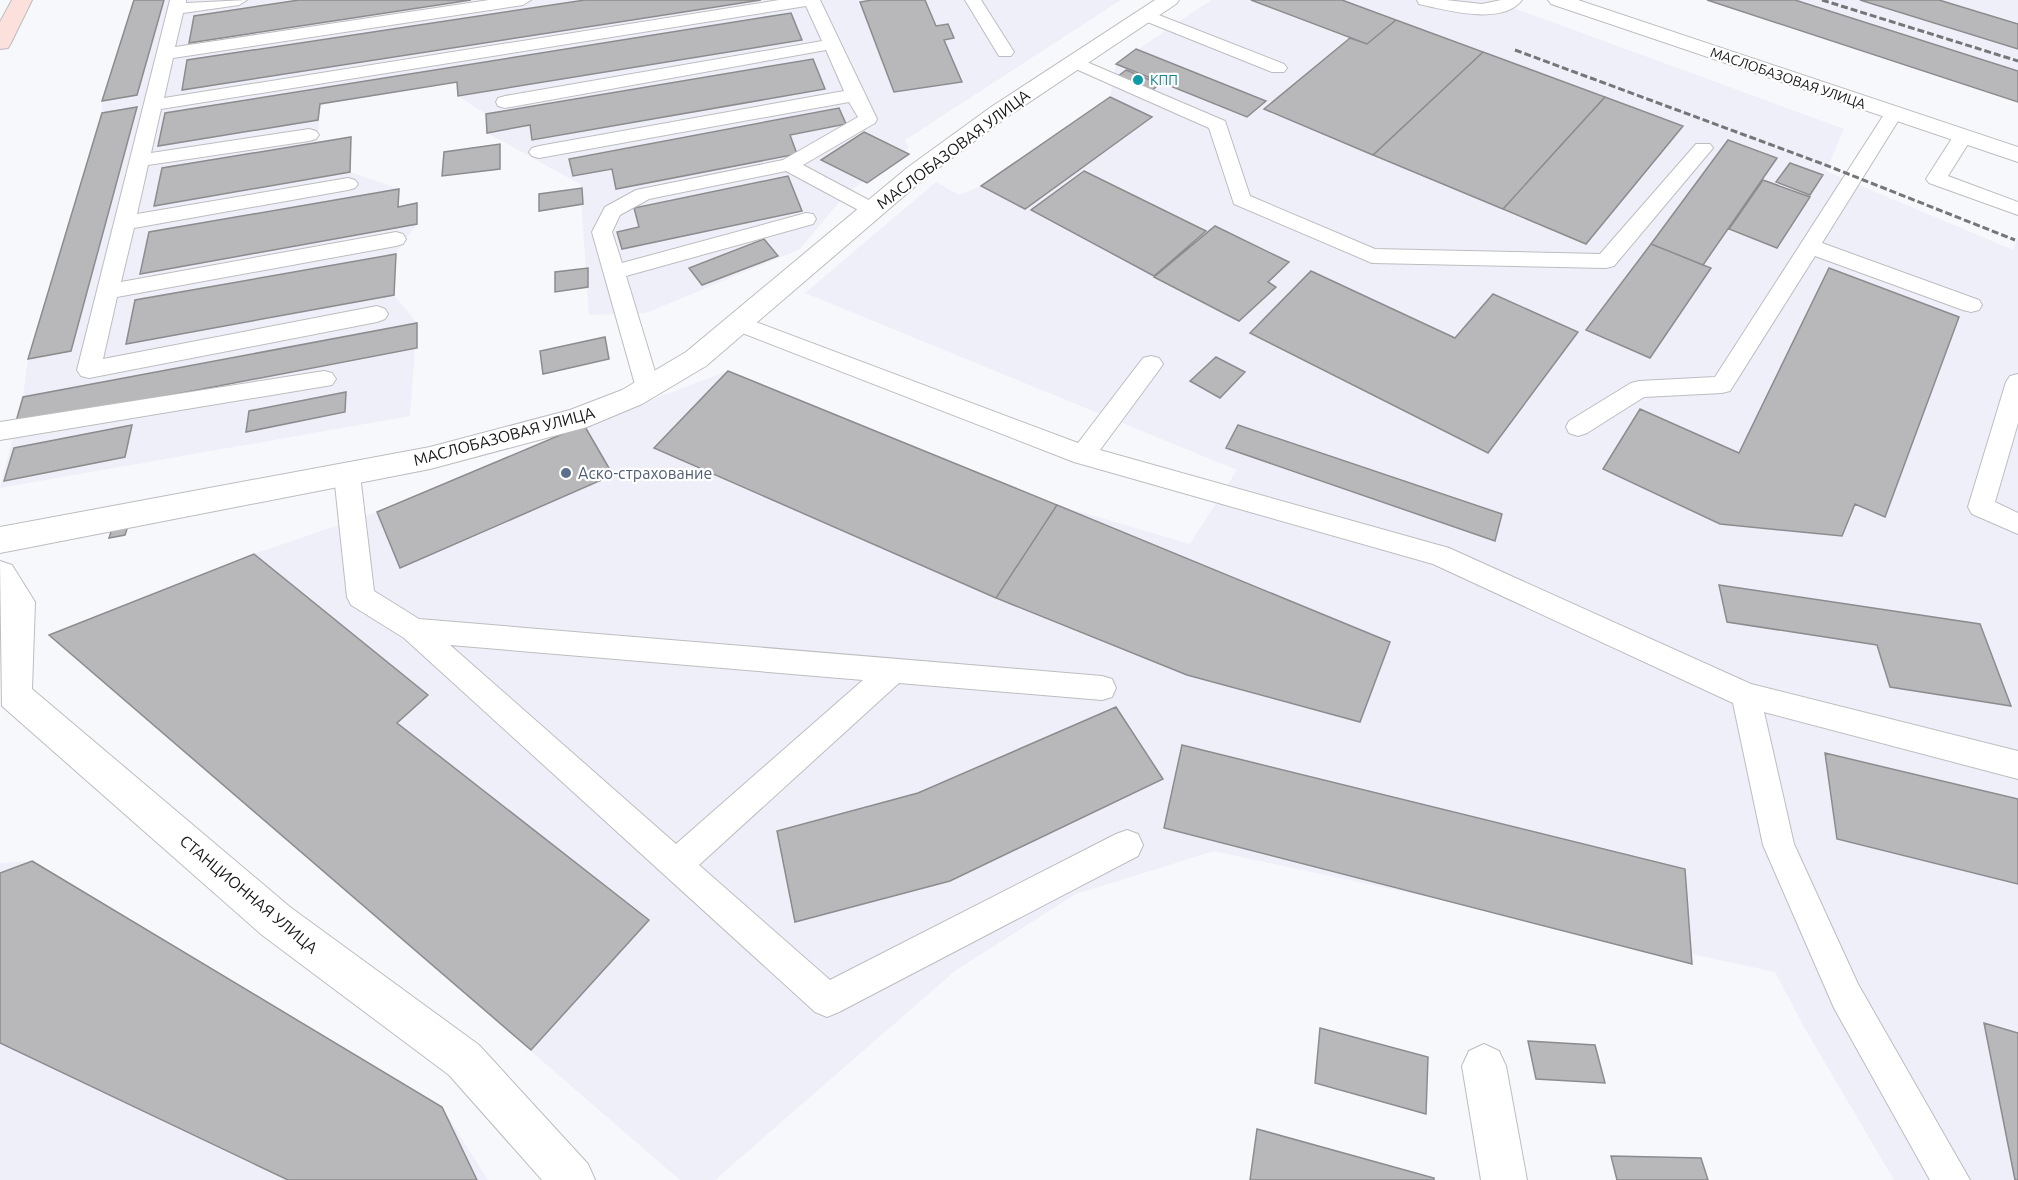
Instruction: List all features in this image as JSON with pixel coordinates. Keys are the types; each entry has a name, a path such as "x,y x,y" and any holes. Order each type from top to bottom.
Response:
{"street":[{"path":"0,43 22,0"},
{"name":"МАСЛОБАЗОВАЯ УЛИЦА","path":"0,540 430,458 577,419 648,388 696,359 740,324 916,173 999,112 1169,0"},
{"name":"МАСЛОБАЗОВАЯ УЛИЦА","path":"1558,0 2018,155"},
{"name":"СТАНЦИОННАЯ УЛИЦА","path":"0,574 18,602 14,694 276,921 464,1060 572,1180"},
{"path":"1485,1066 1504,1180"}],"lane":[{"path":"240,0 177,5 89,370 377,314"},
{"path":"165,54 523,0"},
{"path":"153,105 811,0 868,120 789,165 643,194 612,211 602,232 648,388"},
{"path":"973,0 1005,52"},
{"path":"1425,0 1462,10 1506,5 1514,0"},
{"path":"1146,15 1278,68"},
{"path":"505,102 832,44"},
{"path":"1075,62 1218,126 1241,200 1372,256 1605,261 1703,148"},
{"path":"539,152 855,95"},
{"path":"1578,427 1639,388 1722,385 1894,113"},
{"path":"139,161 309,135"},
{"path":"1963,136 1936,179 2018,209"},
{"path":"789,165 872,209"},
{"path":"125,222 348,184"},
{"path":"613,273 806,219"},
{"path":"108,292 396,239"},
{"path":"1809,246 1971,305"},
{"path":"740,324 1083,455 1440,555 1746,695 2018,765"},
{"path":"1083,455 1151,364"},
{"path":"0,431 324,379"},
{"path":"2018,382 1981,507 2018,524"},
{"path":"347,475 362,597 414,630 826,1000 1127,844"},
{"path":"414,630 1102,688"},
{"path":"676,865 894,670"},
{"path":"1746,695 1779,845 1846,996 1951,1180"}],"shaded area":[{"path":"135,0 1121,0 905,140 909,148 845,195 800,249 646,313 589,315 580,184 487,133 486,114 458,96 457,82 320,104 318,142 351,137 350,172 399,189 399,206 417,203 417,224 395,254 394,295 417,323 410,416 0,488 23,397 28,359 102,113 102,101"},
{"path":"1211,0 1492,0 1844,129 1826,171 2013,250 2018,238 2018,1180 1894,1180 1804,1027 1775,972 1214,851 1076,894 956,970 715,1180 680,1180 49,635 254,554 377,512 584,425 728,371 1057,505 1190,544 1237,470 805,293 936,182 959,195 981,186 1110,97 1116,64"},
{"path":"1707,0 2018,0 2018,102"},
{"path":"32,861 442,1107 488,1180 0,1180 0,863"}],"building":[{"path":"134,0 164,0 137,95 102,101"},
{"path":"299,0 471,0 189,43 194,16"},
{"path":"585,0 761,0 182,90 187,60"},
{"path":"925,0 936,26 948,24 954,38 944,40 962,82 894,92 860,2"},
{"path":"1251,0 1342,0 1396,20 1367,44"},
{"path":"1707,0 1795,0 2018,71 2018,102"},
{"path":"1860,0 1939,0 2018,24 2018,49"},
{"path":"791,13 802,40 458,96 457,82 320,104 318,120 158,146 165,113"},
{"path":"1396,20 1483,52 1373,155 1264,109 1350,38 1367,44"},
{"path":"1136,49 1266,101 1247,117 1116,64"},
{"path":"1483,52 1605,97 1503,209 1373,155"},
{"path":"813,59 825,89 532,140 530,125 487,133 486,114"},
{"name":"КПП","path":"1126,70 1160,84 1151,91 1117,77"},
{"path":"1110,97 1152,117 1025,209 981,186"},
{"path":"1605,97 1683,126 1586,244 1503,209"},
{"path":"137,107 71,351 28,359 102,113"},
{"path":"839,108 846,124 790,135 797,154 616,189 612,169 573,176 569,159"},
{"path":"864,132 909,154 867,183 821,160"},
{"path":"351,137 350,172 154,206 162,168"},
{"path":"1728,140 1777,158 1703,265 1651,244"},
{"path":"500,144 500,169 442,176 444,152"},
{"path":"1790,163 1823,175 1810,195 1776,182"},
{"path":"1084,171 1206,231 1154,276 1031,210"},
{"path":"788,176 802,211 622,249 617,232 639,227 634,208"},
{"path":"1763,180 1810,197 1777,248 1729,229"},
{"path":"582,188 583,204 539,211 539,194"},
{"path":"399,189 398,207 417,203 417,224 140,274 149,232"},
{"path":"1215,226 1289,262 1268,282 1276,287 1239,321 1154,277"},
{"path":"764,239 778,256 702,285 689,268"},
{"path":"1651,244 1711,268 1650,358 1586,330"},
{"path":"396,254 394,295 126,344 135,300"},
{"path":"588,268 588,287 555,292 555,272"},
{"path":"1829,268 1959,317 1885,517 1855,504 1842,536 1720,524 1603,469 1640,409 1739,453"},
{"path":"1311,271 1455,338 1493,294 1578,332 1488,453 1250,333"},
{"path":"417,323 417,348 15,425 23,397"},
{"path":"605,337 609,359 543,374 540,351"},
{"path":"1216,357 1245,372 1220,398 1190,381"},
{"path":"728,371 1057,505 996,598 654,448"},
{"path":"346,392 345,412 246,432 249,411"},
{"path":"132,425 125,457 4,481 14,448"},
{"path":"584,425 613,475 400,568 377,512"},
{"path":"1238,425 1502,514 1495,541 1226,448"},
{"path":"1057,505 1390,642 1360,722 1187,675 996,598"},
{"path":"128,526 125,535 109,538 112,529"},
{"path":"254,554 428,695 397,723 649,920 531,1050 49,635"},
{"path":"1719,585 1980,624 2011,706 1890,687 1877,645 1727,622"},
{"path":"1116,707 1163,779 950,881 795,922 777,831 918,793"},
{"path":"1182,745 1685,869 1692,964 1164,828"},
{"path":"1825,753 2018,799 2018,884 1837,839"},
{"path":"32,861 442,1107 477,1180 288,1180 0,1043 0,873"},
{"path":"1984,1023 2018,1033 2018,1180 2015,1180"},
{"path":"1320,1028 1428,1057 1426,1114 1315,1083"},
{"path":"1528,1041 1595,1045 1605,1083 1536,1079"},
{"path":"1257,1129 1434,1178 1434,1180 1250,1180"},
{"path":"1611,1156 1701,1158 1708,1180 1617,1180"}],"railway":[{"path":"1822,0 2018,61"},
{"path":"1515,50 1823,164 2015,240"}],"place":[{"name":"КПП","path":"1138,80"},
{"name":"Аско-страхование","path":"566,473"}]}
